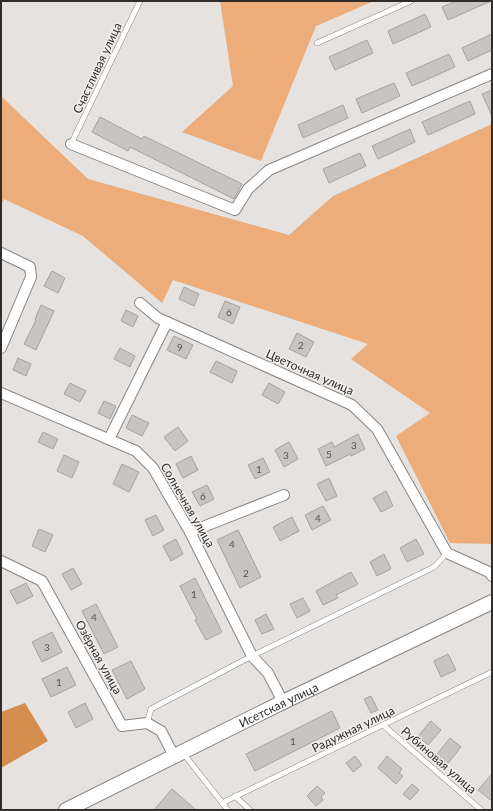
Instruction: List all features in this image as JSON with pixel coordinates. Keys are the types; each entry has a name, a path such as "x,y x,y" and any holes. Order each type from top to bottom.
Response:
{"main road":[{"name":"Исетская улица","path":"66,810 283,702 492,602"}],"street":[{"path":"71,144 235,210 248,189 269,170 492,74"},
{"path":"1,253 30,267 31,278 1,348"},
{"name":"Цветочная улица","path":"140,304 158,318 352,405 377,429 447,553"},
{"path":"109,439 167,322"},
{"name":"Солнечная улица","path":"1,393 136,451 153,468 190,532 252,656 268,673 283,702"},
{"path":"190,532 284,494"},
{"path":"447,553 489,572 492,576"},
{"name":"Озёрная улица","path":"1,561 42,581 122,726 147,723"},
{"path":"147,723 161,731 178,754"}],"lane":[{"name":"Счастливая улица","path":"71,144 140,1"},
{"path":"317,43 411,1"},
{"path":"147,723 151,709 252,656 434,567 447,553"},
{"name":"Радужная улица","path":"222,803 492,672"},
{"name":"Рубиновая улица","path":"383,725 480,810"},
{"path":"178,754 228,810"},
{"path":"235,796 250,810"}],"shaded area":[{"path":"220,1 374,1 316,26 261,161 182,132 233,86"},
{"path":"1,96 88,179 289,235 333,196 492,124 492,544 450,543 396,436 430,413 351,359 368,344 173,280 162,303 83,236 4,199 1,205"},
{"path":"25,703 48,741 1,768 1,712"}],"building":[{"path":"456,1 491,1 448,20 442,7"},
{"path":"425,14 431,27 393,44 388,31"},
{"path":"492,34 492,50 468,61 462,48"},
{"path":"367,40 373,53 335,70 329,57"},
{"path":"449,54 455,67 412,86 406,73"},
{"path":"394,83 400,96 362,113 356,99"},
{"path":"492,90 492,116 482,94"},
{"path":"470,101 475,114 428,135 422,122"},
{"path":"343,105 348,118 303,138 298,125"},
{"path":"100,117 142,139 144,136 242,184 234,199 130,147 128,151 92,132"},
{"path":"410,129 415,142 378,159 372,146"},
{"path":"360,153 366,166 329,183 323,169"},
{"path":"52,271 65,278 58,293 44,286"},
{"path":"184,287 199,294 194,306 179,299"},
{"path":"225,301 240,307 233,324 218,317"},
{"path":"41,305 54,311 36,350 24,344 36,320 35,319"},
{"path":"126,310 138,316 133,327 121,321"},
{"path":"297,333 314,342 306,357 289,349"},
{"path":"174,336 193,345 186,359 167,350"},
{"path":"120,348 135,356 130,367 114,359"},
{"path":"18,358 31,364 26,376 13,370"},
{"path":"216,361 237,371 232,383 210,372"},
{"path":"70,383 86,391 80,402 64,394"},
{"path":"269,383 285,392 278,404 262,395"},
{"path":"104,401 116,406 110,419 98,413"},
{"path":"132,415 149,423 142,436 126,428"},
{"path":"178,427 188,441 175,451 164,437"},
{"path":"43,432 58,439 53,449 38,442"},
{"path":"358,434 365,449 351,456 350,454 326,466 318,449 332,442 334,447"},
{"path":"289,442 298,459 284,467 275,450"},
{"path":"64,455 79,462 72,478 57,471"},
{"path":"191,456 198,470 183,478 176,464"},
{"path":"263,458 270,472 255,479 248,465"},
{"path":"122,464 139,472 129,492 113,484"},
{"path":"329,478 337,496 326,501 317,484"},
{"path":"207,485 214,499 200,506 192,492"},
{"path":"386,491 393,506 381,512 373,498"},
{"path":"323,506 331,520 312,530 305,515"},
{"path":"156,515 164,530 153,536 145,520"},
{"path":"292,517 299,531 280,541 273,527"},
{"path":"39,529 53,535 45,552 32,546"},
{"path":"238,530 261,577 240,588 217,540"},
{"path":"176,539 183,554 171,561 163,546"},
{"path":"416,539 424,554 407,562 400,548"},
{"path":"384,554 391,569 377,576 370,562"},
{"path":"73,568 82,584 71,590 62,574"},
{"path":"351,572 358,584 336,595 338,598 323,605 316,591"},
{"path":"195,578 222,632 206,640 195,620 197,619 180,586"},
{"path":"26,583 33,596 17,604 10,591"},
{"path":"303,598 310,611 297,618 290,604"},
{"path":"96,604 118,647 104,654 82,611"},
{"path":"266,614 274,629 262,634 255,620"},
{"path":"52,632 62,652 42,662 32,642"},
{"path":"448,654 456,670 441,677 434,661"},
{"path":"131,661 145,689 127,699 112,670"},
{"path":"67,667 76,685 51,697 42,679"},
{"path":"371,696 378,710 371,713 364,699"},
{"path":"85,703 93,719 76,728 68,712"},
{"path":"332,711 340,728 255,771 246,754"},
{"path":"431,721 441,730 428,745 418,736"},
{"path":"450,738 461,747 445,767 434,758"},
{"path":"355,756 362,765 353,772 346,763"},
{"path":"387,756 402,769 399,773 403,776 396,784 378,768"},
{"path":"492,774 492,801 478,790"},
{"path":"412,784 419,790 410,800 403,794"},
{"path":"317,786 325,793 321,797 323,800 316,806 307,796"},
{"path":"172,789 196,810 154,810"}]}
